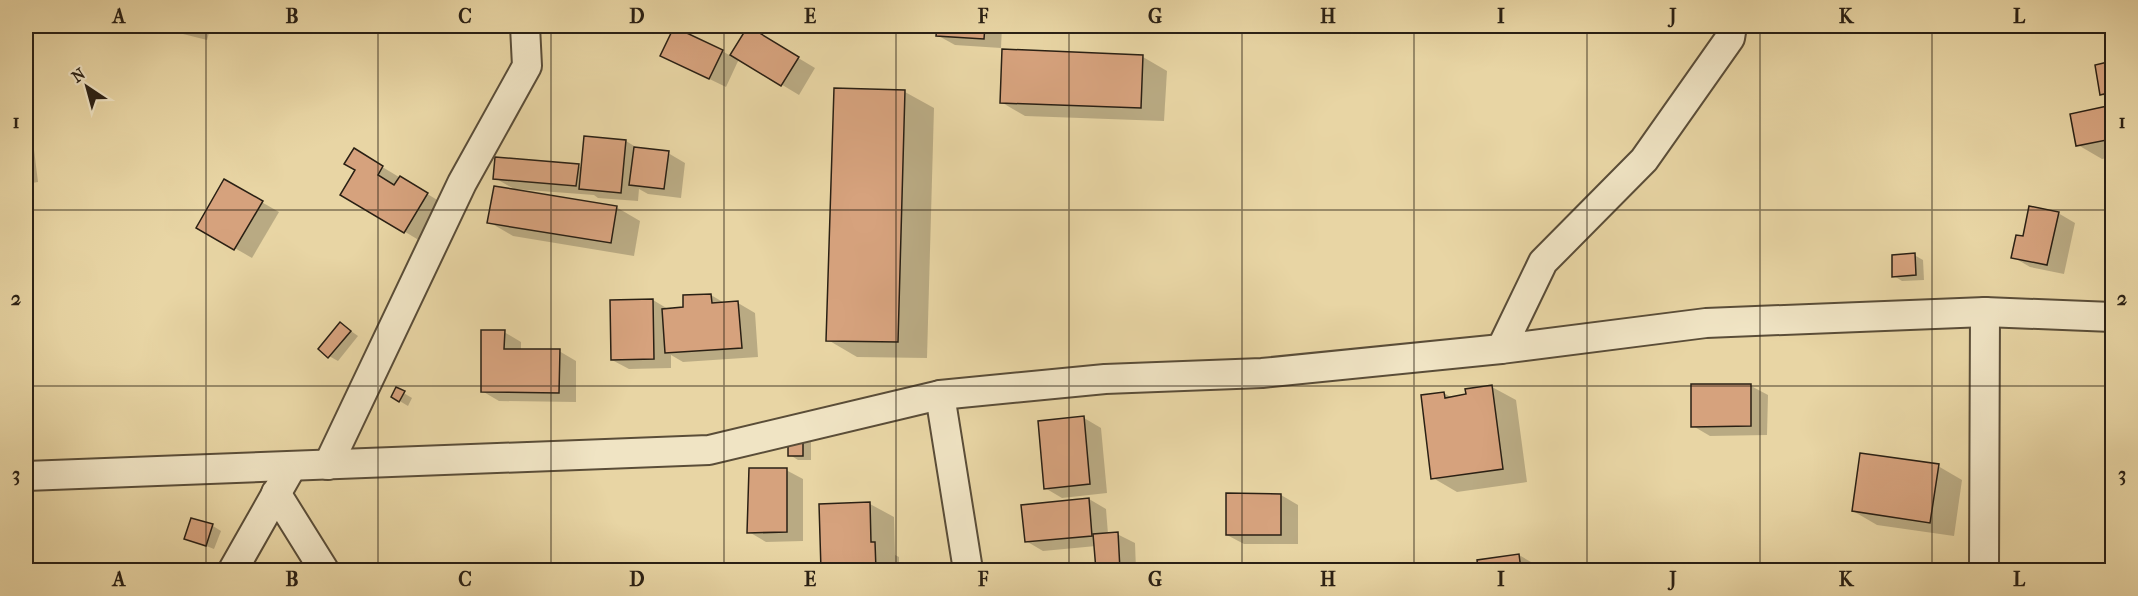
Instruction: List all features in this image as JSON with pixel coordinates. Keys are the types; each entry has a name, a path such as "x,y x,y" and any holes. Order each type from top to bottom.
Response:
{"street":[{"path":"328,465 462,183 527,66 525,26"},
{"path":"1501,349 1543,262 1644,160 1730,38 1732,26"},
{"path":"1984,570 1985,312"},
{"path":"26,476 709,450 940,395 1105,379 1262,373 1501,349 1706,323 1985,312 2112,317"},
{"path":"940,395 968,570"},
{"path":"233,570 292,466"},
{"path":"276,493 324,570"}],"building":[{"path":"748,26 799,57 781,86 730,55"},
{"path":"937,26 985,26 984,39 936,36"},
{"path":"674,27 723,50 709,79 660,56"},
{"path":"1002,49 1143,55 1141,108 1000,103"},
{"path":"2112,61 2112,92 2100,95 2095,65"},
{"path":"834,88 905,90 898,342 826,341"},
{"path":"2112,105 2112,139 2076,146 2070,114"},
{"path":"584,136 626,140 621,193 579,189"},
{"path":"634,147 669,151 664,189 629,185"},
{"path":"354,148 383,166 378,175 394,185 400,176 428,193 404,233 340,195 355,170 344,164"},
{"path":"495,157 579,164 576,186 493,179"},
{"path":"224,179 263,201 234,250 196,228"},
{"path":"494,186 617,206 611,243 487,223"},
{"path":"2029,206 2059,212 2047,265 2011,258 2016,235 2023,236"},
{"path":"1915,253 1916,275 1892,277 1892,255"},
{"path":"711,294 712,303 738,301 742,348 665,353 662,309 683,307 683,295"},
{"path":"653,299 654,359 611,360 610,300"},
{"path":"340,322 351,331 328,358 318,349"},
{"path":"481,330 505,330 504,349 560,349 559,393 481,392"},
{"path":"1691,384 1751,384 1751,426 1691,427"},
{"path":"1492,385 1503,469 1431,479 1421,395 1444,392 1445,398 1466,394 1465,389"},
{"path":"396,387 405,391 399,402 391,397"},
{"path":"1084,416 1090,484 1044,489 1038,421"},
{"path":"788,436 803,436 803,456 788,456"},
{"path":"1860,453 1939,464 1930,523 1852,511"},
{"path":"749,468 787,468 787,532 747,533"},
{"path":"1226,493 1281,494 1281,535 1226,535"},
{"path":"1089,498 1092,536 1025,542 1021,505"},
{"path":"870,502 871,542 875,542 876,570 821,570 819,504"},
{"path":"191,518 213,524 206,546 184,539"},
{"path":"1118,532 1120,570 1096,570 1093,534"},
{"path":"1519,554 1521,570 1478,570 1477,560"},
{"path":"83,563 109,568 108,570 82,570"},
{"path":"46,564 82,570 45,570"}]}
